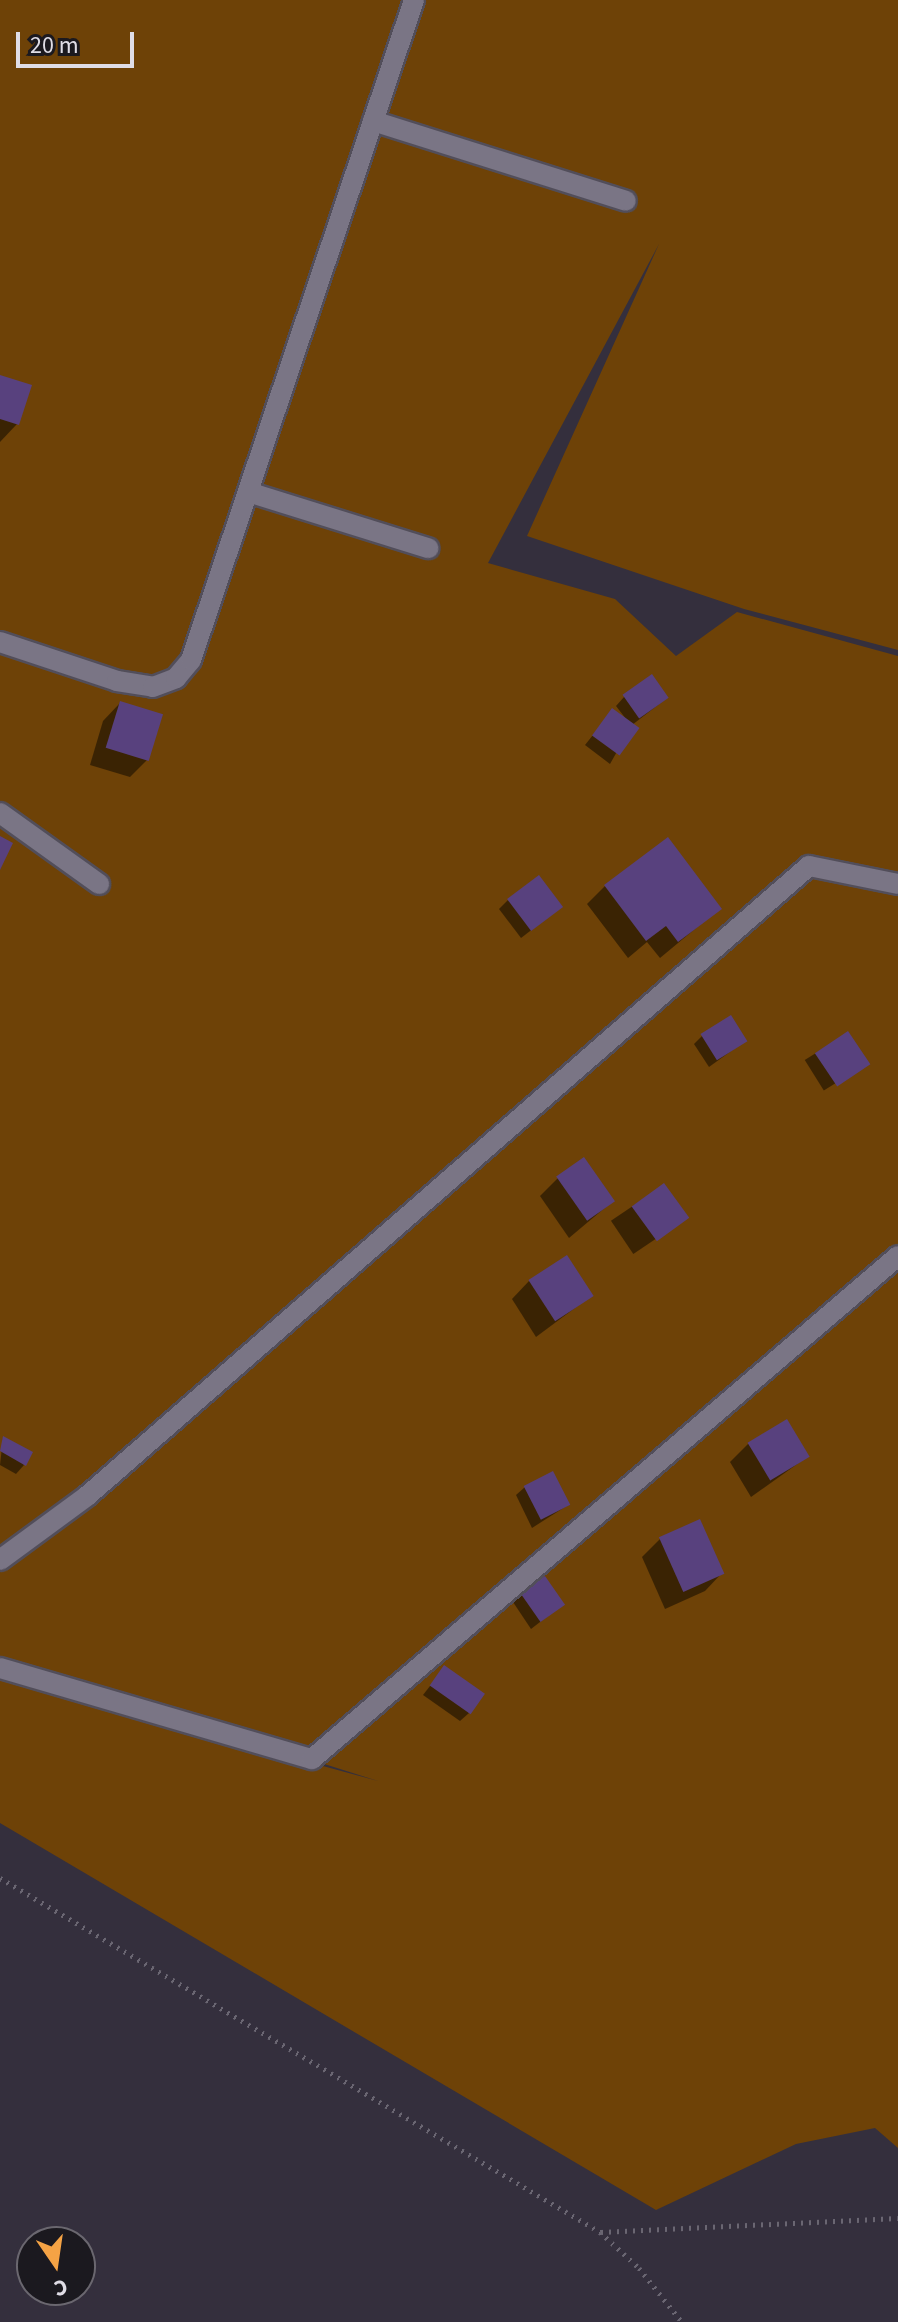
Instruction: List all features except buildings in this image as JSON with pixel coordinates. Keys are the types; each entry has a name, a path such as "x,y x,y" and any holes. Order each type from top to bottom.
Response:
{"lane":[{"path":"0,642 117,681 153,687 176,678 191,660 414,0"},
{"path":"373,121 626,201"},
{"path":"248,492 428,548"},
{"path":"0,813 99,884"},
{"path":"0,1560 87,1496 809,866 898,884"},
{"path":"0,1668 312,1759 898,1256"}],"path":[{"path":"0,1878 600,2232 639,2268 682,2322"},
{"path":"600,2232 898,2218"}],"shaded area":[{"path":"0,0 898,0 898,650 744,609 527,536 659,244 488,563 615,599 676,656 737,612 898,656 898,2148 875,2128 796,2144 656,2210 0,1823 0,1678 378,1781 0,1661"}]}
